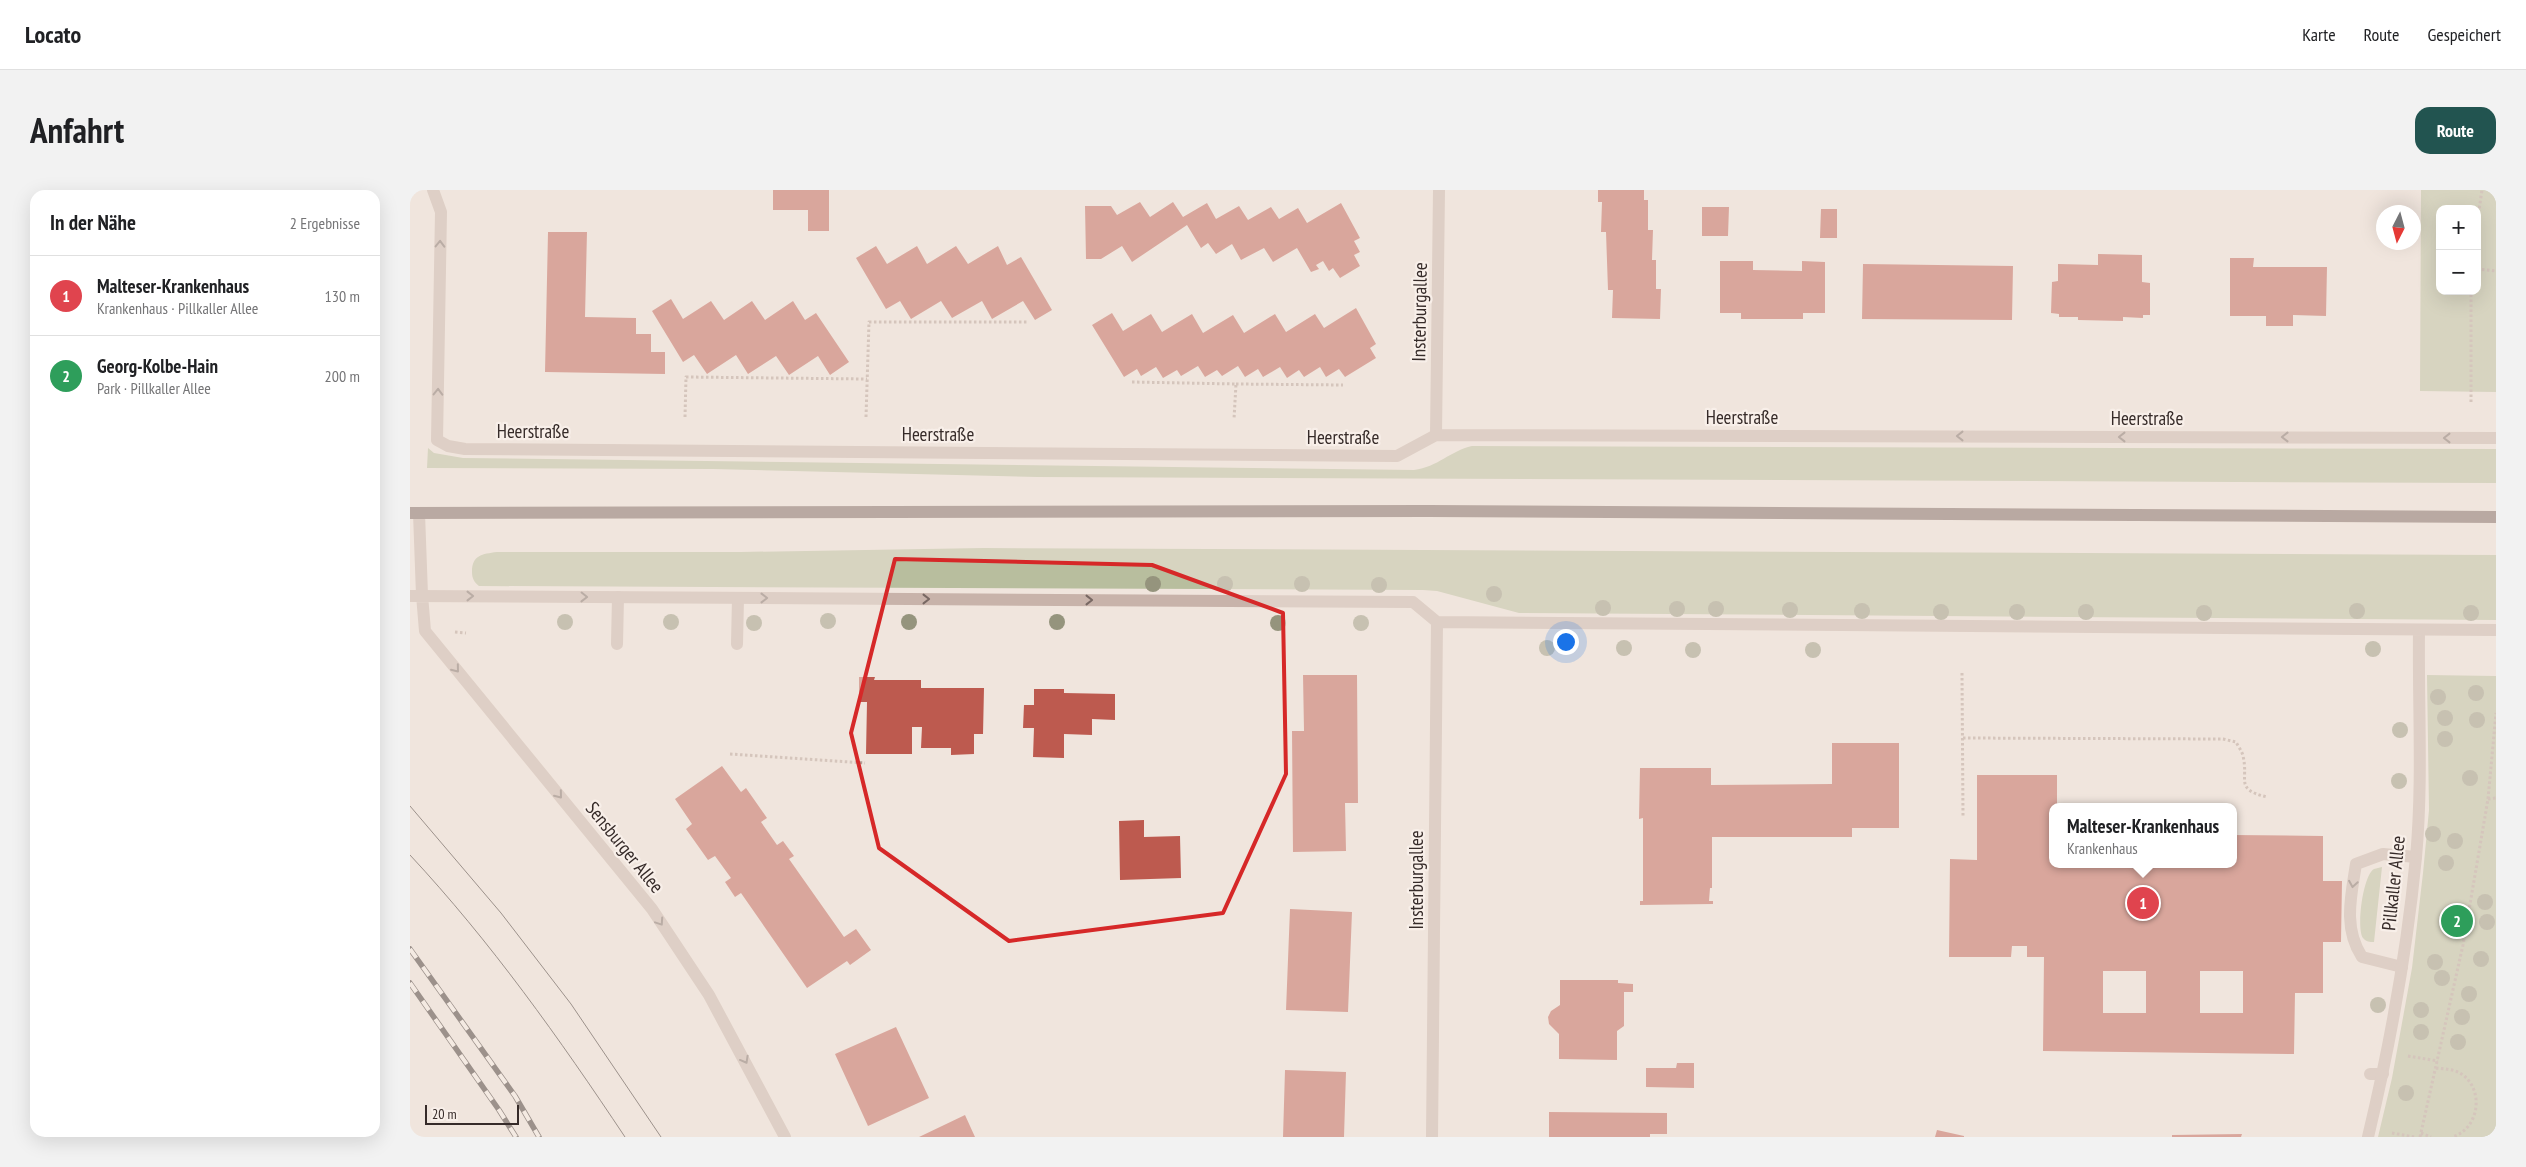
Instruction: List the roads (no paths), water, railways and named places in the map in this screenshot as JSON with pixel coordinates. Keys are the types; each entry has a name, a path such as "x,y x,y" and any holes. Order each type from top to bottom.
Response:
{"main road":[{"path":"415,513 1428,511 2496,517"}],"street":[{"name":"Heerstraße","path":"433,190 441,212 437,440 448,446 475,449 1397,456 1436,435 2496,438"},
{"name":"Insterburgallee","path":"1436,435 1439,190"},
{"path":"415,513 416,596 1413,602 1437,622 2496,630"},
{"name":"Sensburger Allee","path":"416,596 425,631 652,910 709,995 785,1137"},
{"path":"617,644 618,597"},
{"path":"737,644 738,598"},
{"name":"Insterburgallee","path":"1432,1137 1437,622"},
{"name":"Pillkaller Allee","path":"2368,1137 2376,1074 2402,967 2416,857 2419,808 2419,630"},
{"path":"2402,967 2362,957 2355,946 2350,927 2350,898 2356,864 2383,854 2416,857"}],"tram line":[{"path":"410,806 501,913 571,1004 661,1137"},
{"path":"410,855 496,956 575,1063 625,1137"}],"railway":[{"path":"410,949 515,1096 539,1137"},
{"path":"410,983 516,1137"}],"place":[{"name":"Malteser-Krankenhaus","path":"2143,903"},
{"name":"Georg-Kolbe-Hain","path":"2457,921"}]}
